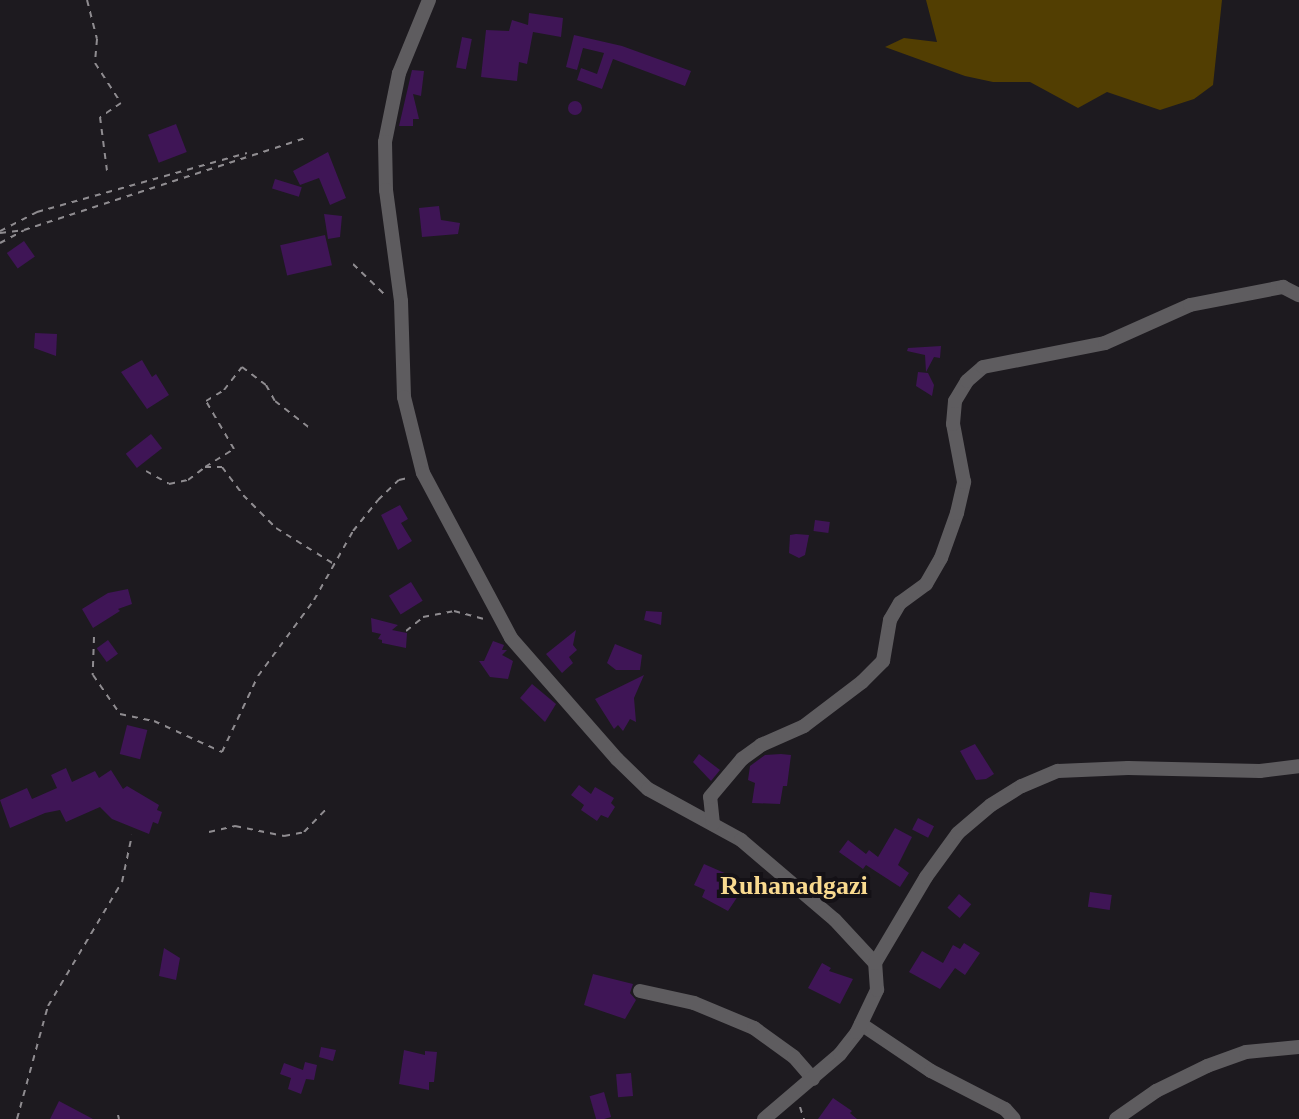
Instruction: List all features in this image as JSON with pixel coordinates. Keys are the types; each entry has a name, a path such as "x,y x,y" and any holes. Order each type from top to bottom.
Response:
{"street":[{"path":"429,0 399,73 385,142 386,190 401,301 404,397 423,473 504,625 540,672 634,776 648,789 741,840 835,920 875,963"},
{"path":"713,824 710,797 742,759 761,745 804,726 862,682 883,661 890,620 900,603 926,584 941,558 957,513 964,482 953,424 955,401 967,381 983,367 1105,343 1190,305 1283,287 1299,295"},
{"path":"764,1119 840,1054 861,1024 877,990 875,963 926,877 958,833 991,805 1022,786 1058,771 1128,768 1260,771 1299,766"},
{"path":"640,991 694,1003 754,1028 794,1057 813,1079"},
{"path":"861,1024 931,1071 1005,1109 1014,1119"},
{"path":"1116,1119 1156,1091 1207,1066 1246,1052 1299,1047"}],"path":[{"path":"87,0 97,39 95,63 121,103 100,117 107,171"},
{"path":"0,232 37,212 305,138"},
{"path":"0,243 24,230 268,147"},
{"path":"0,232 24,230"},
{"path":"353,264 386,296"},
{"path":"146,471 169,484 188,480 234,449 206,401 224,390 242,367 266,385 275,401 311,429"},
{"path":"205,467 222,467 243,495 276,528 334,564"},
{"path":"94,637 93,675 120,714 154,721 222,752 258,676 314,600 353,531 399,480 423,473"},
{"path":"406,631 423,617 454,611 504,625"},
{"path":"209,832 235,826 284,836 304,832 328,807"},
{"path":"17,1119 48,1006 122,882 132,835"},
{"path":"752,889 767,893 787,884 797,887"}],"shaded area":[{"path":"926,0 1222,0 1213,85 1194,99 1160,110 1107,92 1078,108 1030,82 993,82 965,76 885,47 904,38 937,42"}],"building":[{"path":"529,13 563,18 561,37 533,32 527,64 519,62 517,81 481,77 486,30 509,31 512,20 528,25"},
{"path":"574,35 622,46 691,71 685,86 613,59 602,89 577,80 581,68 597,74 604,53 583,48 577,70 566,67"},
{"path":"462,37 472,39 466,69 456,67"},
{"path":"412,70 424,71 421,96 413,94 419,119 413,119 413,126 399,126"},
{"path":"575,101 582,108 575,115 568,108"},
{"path":"176,124 187,152 159,163 148,135"},
{"path":"328,152 346,198 330,205 319,178 300,185 293,171"},
{"path":"275,179 302,187 299,197 272,189"},
{"path":"439,206 441,220 460,223 458,234 422,237 419,208"},
{"path":"324,214 342,216 340,237 328,239"},
{"path":"325,235 332,265 287,276 280,245"},
{"path":"24,241 35,257 18,269 7,253"},
{"path":"35,333 57,334 56,356 34,348"},
{"path":"941,346 940,358 934,357 926,372 925,355 907,351 908,348"},
{"path":"142,360 152,377 156,374 169,395 147,409 121,372"},
{"path":"918,372 928,373 934,385 932,396 916,386"},
{"path":"151,434 162,448 137,468 126,454"},
{"path":"400,505 408,519 401,523 412,541 398,550 381,515"},
{"path":"815,520 830,522 828,533 813,531"},
{"path":"790,535 809,535 805,555 799,558 789,553"},
{"path":"411,582 423,601 401,614 389,596"},
{"path":"128,589 132,604 118,609 120,611 93,628 82,609 108,593"},
{"path":"646,611 662,612 661,625 644,620"},
{"path":"371,618 398,625 392,630 407,633 406,648 382,643 378,639 381,634 372,632"},
{"path":"576,630 573,645 577,650 569,657 573,663 562,673 546,654"},
{"path":"108,640 118,654 107,662 97,648"},
{"path":"493,641 504,645 502,650 507,650 502,655 513,661 508,679 490,677 479,661 484,661"},
{"path":"615,644 642,655 640,670 616,670 607,663"},
{"path":"644,675 634,698 636,722 630,719 623,731 618,725 614,729 595,699"},
{"path":"532,684 556,704 545,722 520,698"},
{"path":"127,725 147,730 140,759 120,754"},
{"path":"975,744 994,774 986,779 976,780 960,751"},
{"path":"699,754 720,770 711,781 693,762"},
{"path":"765,755 791,755 787,786 783,786 780,804 752,803 755,783 748,780 750,766"},
{"path":"66,768 72,782 95,771 99,778 111,770 123,789 127,786 159,805 157,810 162,812 158,824 153,822 149,834 112,819 100,807 66,822 60,810 10,828 0,800 27,788 32,799 57,788 51,775"},
{"path":"579,785 591,794 595,787 614,798 611,803 615,807 608,818 601,815 597,821 581,810 584,805 571,795"},
{"path":"918,818 934,826 928,838 912,830"},
{"path":"895,828 912,837 898,865 909,873 900,887 866,865 863,869 839,852 848,840 866,854 869,850 878,857"},
{"path":"704,864 736,878 734,882 744,887 728,911 702,897 705,890 694,885"},
{"path":"1090,892 1112,895 1110,910 1088,907"},
{"path":"959,894 971,904 960,918 947,908"},
{"path":"964,943 980,953 965,975 955,968 940,989 909,972 922,951 943,963 953,945 960,949"},
{"path":"164,948 180,958 176,980 159,976"},
{"path":"822,963 831,968 829,971 853,979 840,1004 808,988"},
{"path":"593,974 633,984 630,993 636,1000 625,1019 584,1005"},
{"path":"321,1047 336,1050 333,1061 319,1057"},
{"path":"404,1050 425,1055 425,1051 437,1052 434,1082 429,1082 429,1090 399,1084"},
{"path":"305,1062 317,1065 314,1080 306,1079 301,1094 288,1089 291,1078 280,1074 284,1063 303,1070"},
{"path":"631,1073 633,1096 618,1097 616,1074"},
{"path":"604,1092 611,1117 596,1119 590,1096"},
{"path":"833,1098 852,1111 850,1113 857,1119 818,1119"},
{"path":"59,1101 93,1119 50,1119"}],"district":[{"name":"Ruhanadgazi","path":"794,886"}]}
